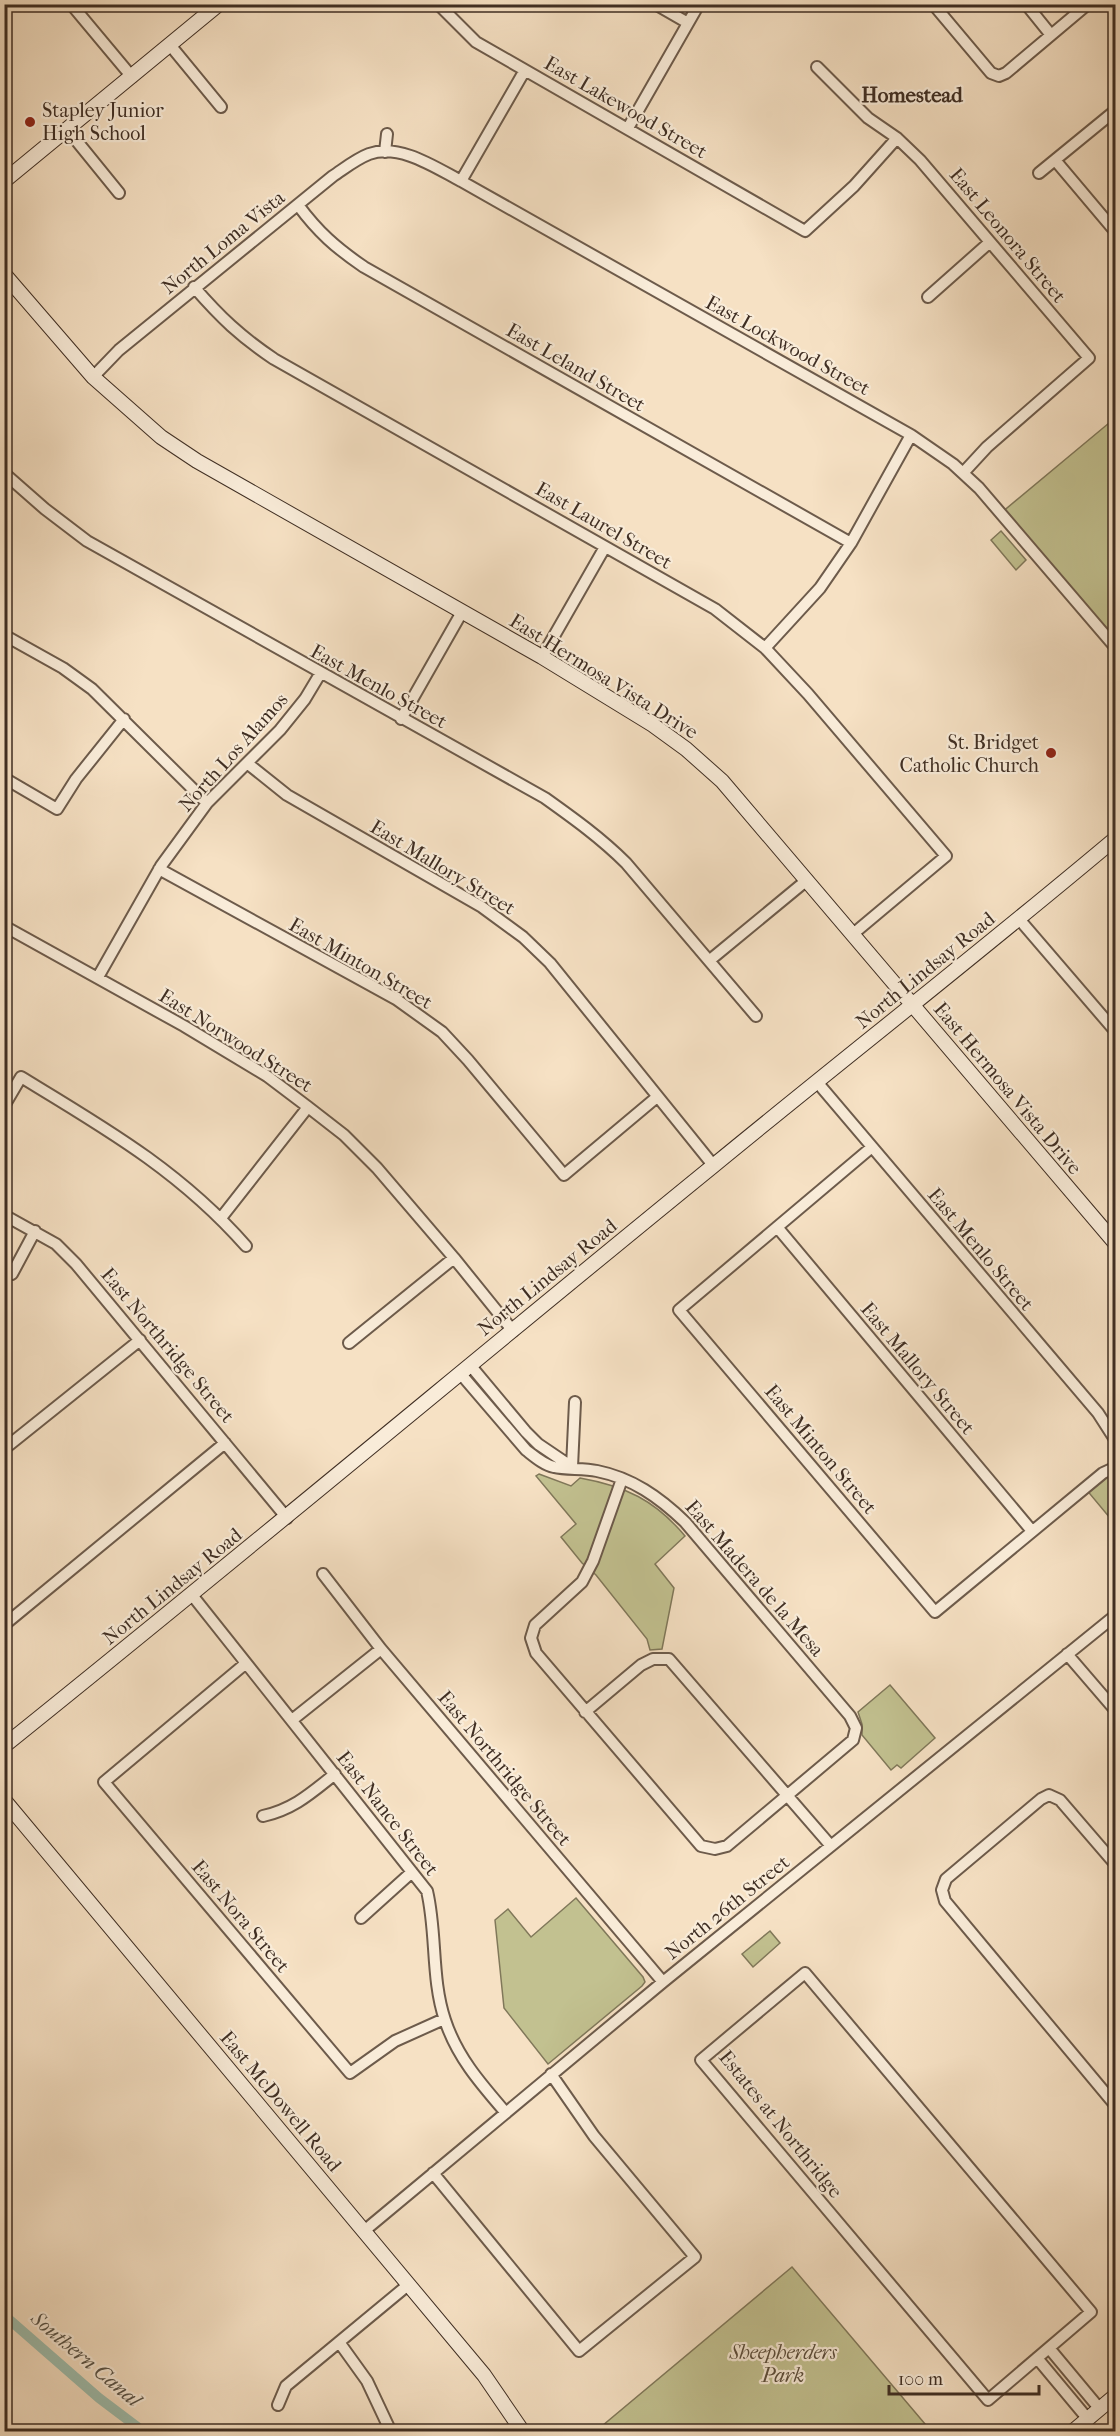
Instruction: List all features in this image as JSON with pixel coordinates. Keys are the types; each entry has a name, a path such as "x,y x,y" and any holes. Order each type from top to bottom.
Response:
{"main road":[{"path":"4,181 219,4"},
{"name":"East Hermosa Vista Drive","path":"4,274 93,377 161,437 197,461 542,657 653,725 687,749 722,781 912,1005 1113,1236"},
{"name":"North Lindsay Road","path":"4,1746 287,1518 713,1165 1116,838"},
{"name":"East McDowell Road","path":"4,1800 484,2375 523,2432"},
{"path":"1072,2432 1116,2395"}],"street":[{"path":"71,4 132,77"},
{"name":"East Lakewood Street","path":"438,4 476,42 805,231 854,186 897,138"},
{"path":"655,4 688,23"},
{"path":"628,129 699,4"},
{"path":"933,4 991,73 999,76 1006,73 1088,4"},
{"path":"1026,4 1051,35"},
{"path":"170,45 221,106"},
{"name":"East Leonora Street","path":"817,68 868,118 897,138 920,160 1089,358 987,447 963,473"},
{"path":"461,181 525,70"},
{"path":"1039,173 1116,110"},
{"path":"67,129 119,193"},
{"path":"386,152 387,134"},
{"name":"East Lockwood Street","path":"386,152 403,154 429,164 461,181 911,435 980,488 1116,648"},
{"name":"North Loma Vista","path":"93,377 119,350 297,205 355,161 370,153 386,152"},
{"path":"1055,160 1115,230"},
{"name":"East Leland Street","path":"297,205 318,232 338,250 364,267 850,543"},
{"path":"928,297 990,242"},
{"name":"East Laurel Street","path":"195,287 224,321 243,338 274,359 715,609 765,648 808,694 946,856 853,934"},
{"path":"765,648 820,588 850,543 911,435"},
{"name":"East Menlo Street","path":"4,473 45,509 87,541 320,674 545,798 595,835 626,863 756,1016"},
{"path":"542,657 605,547"},
{"path":"401,719 462,612"},
{"path":"4,635 63,668 92,689 207,802"},
{"name":"North Los Alamos","path":"98,977 159,869 207,802 280,730 305,699 320,674"},
{"path":"4,778 57,809 76,779 124,719"},
{"name":"East Mallory Street","path":"246,763 267,782 287,795 482,907 523,937 550,963 713,1165"},
{"name":"East Minton Street","path":"159,869 396,999 442,1032 564,1175 657,1097"},
{"path":"710,960 807,880"},
{"path":"1019,919 1116,1032"},
{"name":"East Norwood Street","path":"4,926 98,977 267,1076 344,1135 377,1168 513,1330"},
{"path":"4,1106 21,1077 112,1132 171,1174 221,1218 246,1246"},
{"name":"East Menlo Street","path":"817,1082 1098,1413 1116,1441"},
{"path":"221,1218 308,1107"},
{"path":"777,1227 872,1147"},
{"name":"East Northridge Street","path":"4,1215 56,1244 76,1264 287,1518"},
{"name":"East Mallory Street","path":"777,1227 1032,1531"},
{"name":"East Minton Street","path":"777,1227 679,1310 935,1612 1032,1531"},
{"path":"12,1274 35,1231"},
{"path":"349,1343 454,1258"},
{"path":"4,1449 140,1340"},
{"name":"East Madera de la Mesa","path":"465,1369 526,1432 572,1467 598,1471 622,1479 646,1489 665,1503 685,1522 850,1716 856,1728 853,1740 787,1794"},
{"path":"572,1467 575,1402"},
{"path":"4,1624 225,1443"},
{"path":"1032,1531 1103,1473 1116,1467"},
{"path":"622,1479 593,1561 582,1582 535,1625 531,1638 536,1653 701,1846 715,1849 727,1846 787,1794"},
{"name":"East Northridge Street","path":"323,1574 381,1648 663,1982"},
{"name":"East Nance Street","path":"192,1595 427,1891 433,1914 436,1969 444,2019 456,2048 472,2073 506,2113"},
{"name":"North 26th Street","path":"364,2231 663,1982 1116,1615"},
{"path":"292,1720 381,1648"},
{"path":"1067,1654 1116,1711"},
{"path":"585,1712 640,1665 653,1659 669,1659 831,1846"},
{"name":"East Nora Street","path":"245,1664 104,1782 350,2073 395,2041 444,2019"},
{"path":"263,1816 283,1811 304,1799 335,1774"},
{"path":"1116,1865 1060,1800 1049,1795 1041,1799 946,1879 942,1890 945,1901 1116,2106"},
{"path":"361,1918 412,1872"},
{"name":"Estates at Northridge","path":"805,1973 1091,2312 1049,2348 988,2400 701,2060 805,1973"},
{"path":"433,2173 579,2351 695,2257 594,2136 551,2074"},
{"path":"278,2405 286,2386 408,2284"},
{"path":"339,2342 367,2381 391,2432"},
{"path":"1049,2348 1100,2408"},
{"path":"1037,2358 1088,2418"},
{"path":"1058,2383 1070,2373"}],"green space":[{"path":"1115,418 1115,648 1001,513"},
{"path":"1001,531 1026,560 1016,570 991,540"},
{"path":"1115,1467 1115,1524 1085,1488"},
{"path":"539,1474 571,1486 580,1478 625,1490 662,1513 685,1536 655,1564 674,1588 662,1649 650,1650 647,1639 596,1575 582,1563 561,1537 576,1524 536,1476"},
{"path":"890,1685 935,1738 901,1768 897,1765 891,1770 862,1735 862,1724 858,1712"},
{"path":"576,1898 645,1982 548,2064 504,2008 495,1920 508,1909 531,1937"},
{"path":"770,1931 780,1943 753,1967 742,1954"},
{"name":"Sheepherders Park","path":"792,2267 931,2431 596,2431"}],"waterway":[{"name":"Southern Canal","path":"4,2315 99,2398 144,2432"}],"place":[{"name":"Stapley Junior High School","path":"30,122"},
{"name":"St. Bridget Catholic Church","path":"1051,753"}],"district":[{"name":"Homestead","path":"912,95"}]}
